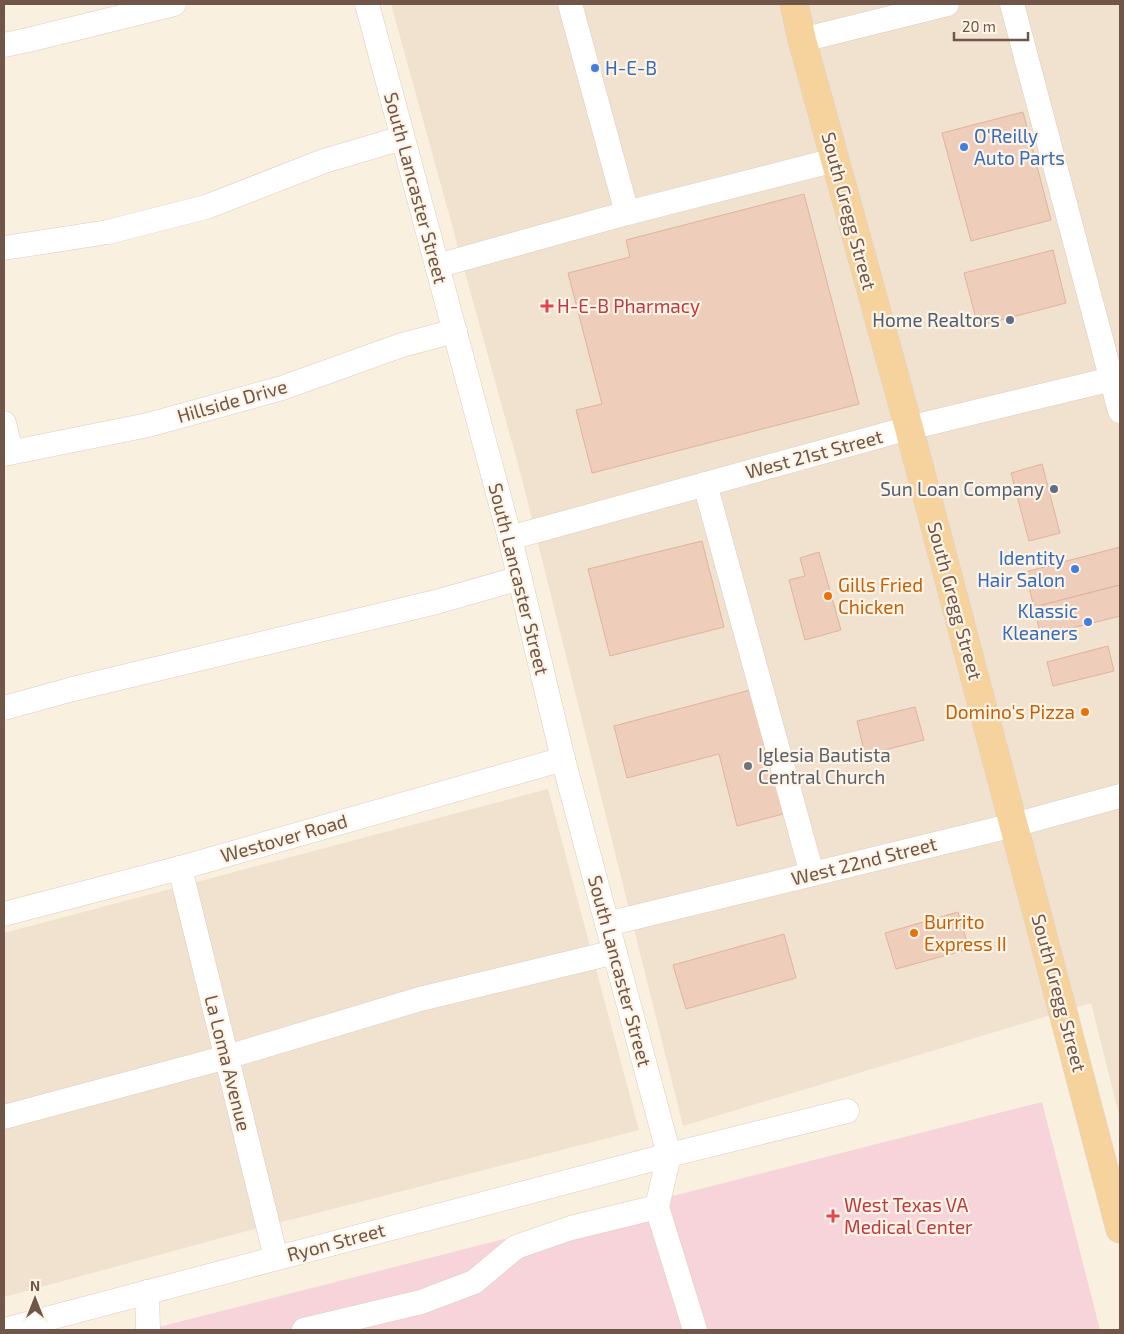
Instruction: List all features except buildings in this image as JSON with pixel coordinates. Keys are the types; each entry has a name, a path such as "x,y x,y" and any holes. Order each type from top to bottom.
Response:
{"main road":[{"name":"South Gregg Street","path":"794,4 802,40 909,428 1119,1218"}],"street":[{"path":"4,45 174,4"},
{"name":"South Lancaster Street","path":"367,4 510,538 564,759 669,1155"},
{"path":"570,4 627,213"},
{"path":"802,40 948,4"},
{"path":"1012,4 1116,378 1120,411"},
{"path":"4,248 108,232 206,207 324,162 402,138"},
{"path":"437,266 627,213 835,160"},
{"name":"Hillside Drive","path":"7,453 148,425 282,388 402,346 455,331"},
{"name":"West 21st Street","path":"510,538 909,428 1116,378"},
{"path":"4,423 7,453"},
{"path":"705,484 812,874"},
{"path":"4,708 436,602 520,578"},
{"name":"Westover Road","path":"4,914 180,868 564,759"},
{"name":"West 22nd Street","path":"607,924 1014,825 1120,796"},
{"name":"La Loma Avenue","path":"180,868 276,1258"},
{"path":"4,1117 226,1057 420,999 615,952"},
{"name":"Ryon Street","path":"4,1330 66,1322 147,1292 669,1155 847,1111"},
{"path":"669,1155 657,1206 695,1330"},
{"path":"304,1330 421,1302 474,1282 516,1247 571,1228 657,1206"},
{"path":"147,1292 148,1330"}],"shaded area":[{"path":"391,4 1120,4 1120,1119 1091,1003 683,1126 522,479"},
{"path":"548,789 639,1130 247,1231 4,1297 4,933"},
{"name":"West Texas VA Medical Center","path":"1042,1102 1100,1330 147,1330"}],"place":[{"name":"H-E-B","path":"595,68"},
{"name":"O'Reilly Auto Parts","path":"964,147"},
{"name":"H-E-B Pharmacy","path":"547,306"},
{"name":"Home Realtors","path":"1010,320"},
{"name":"Sun Loan Company","path":"1054,489"},
{"name":"Identity Hair Salon","path":"1075,569"},
{"name":"Gills Fried Chicken","path":"828,596"},
{"name":"Klassic Kleaners","path":"1088,622"},
{"name":"Domino's Pizza","path":"1085,712"},
{"name":"Iglesia Bautista Central Church","path":"748,766"},
{"name":"Burrito Express II","path":"914,933"},
{"name":"West Texas VA Medical Center","path":"833,1216"}]}
